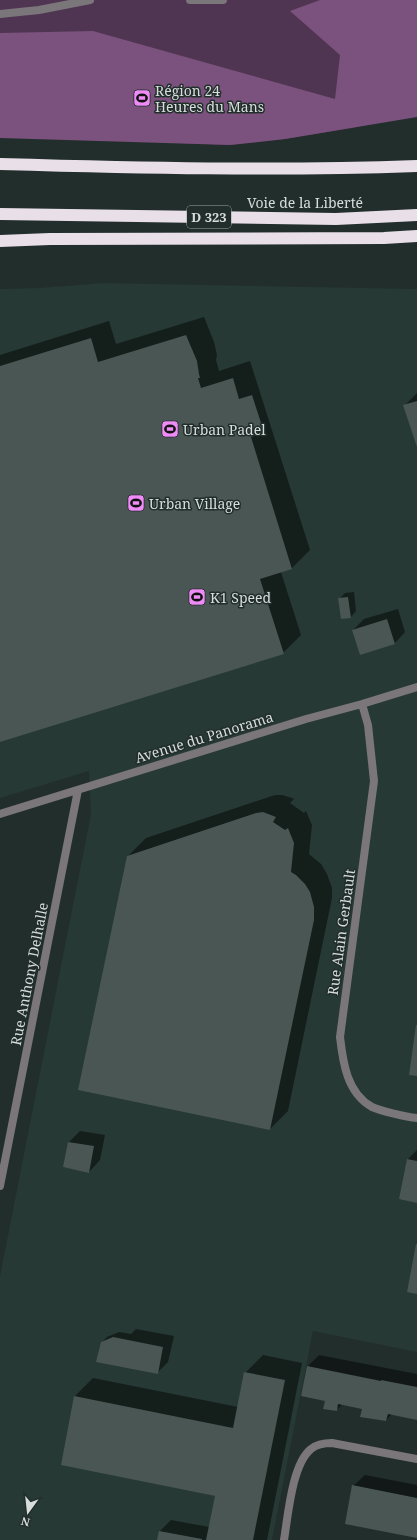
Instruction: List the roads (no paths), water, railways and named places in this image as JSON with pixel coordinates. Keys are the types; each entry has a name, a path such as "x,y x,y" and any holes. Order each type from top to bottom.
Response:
{"highway":[{"path":"0,164 174,169 340,169 417,166"},
{"name":"Voie de la Liberté","path":"0,214 336,219 417,216"},
{"path":"0,241 50,239 376,238 417,236"}],"street":[{"path":"0,14 39,10 90,0"},
{"path":"190,0 223,0"},
{"name":"Avenue du Panorama","path":"0,814 306,719 417,687"},
{"name":"Rue Alain Gerbault","path":"362,704 368,726 374,781 340,1037 344,1066 354,1092 372,1107 417,1118"},
{"name":"Rue Anthony Delhalle","path":"0,1186 78,790"},
{"path":"284,1540 296,1472 312,1448 319,1444 332,1443 417,1459"}],"place":[{"name":"Région 24 Heures du Mans","path":"142,98"},
{"name":"Urban Padel","path":"170,429"},
{"name":"Urban Village","path":"136,503"},
{"name":"K1 Speed","path":"197,597"}]}
